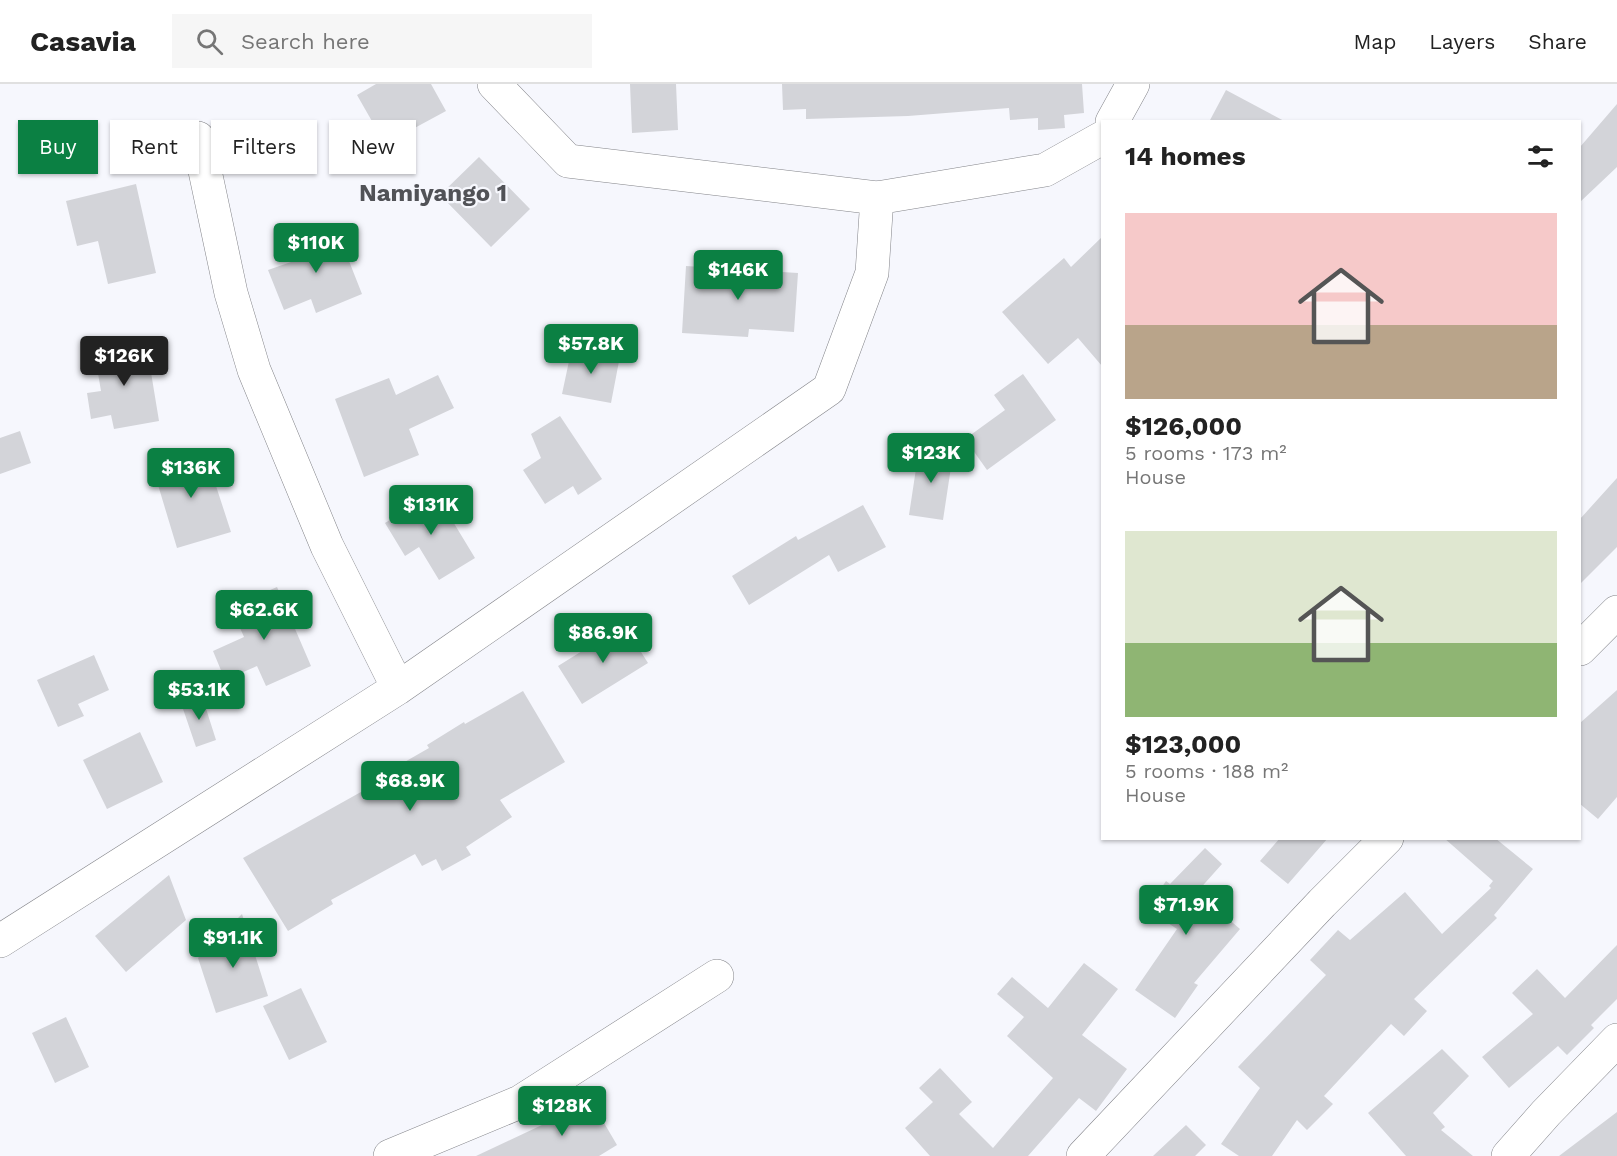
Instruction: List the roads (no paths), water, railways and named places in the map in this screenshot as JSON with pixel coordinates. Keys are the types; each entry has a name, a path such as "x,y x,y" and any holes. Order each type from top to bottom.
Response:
{"street":[{"path":"494,84 568,161 877,198 1045,170 1101,139"},
{"path":"1113,120 1133,84"},
{"path":"199,143 231,293 254,370 327,546 398,687"},
{"path":"0,941 398,687 829,389 872,273 877,198"},
{"path":"1581,648 1617,612"},
{"path":"1083,1156 1322,903 1385,840"},
{"path":"390,1156 520,1102 717,976"},
{"path":"1508,1156 1546,1113 1617,1041"}],"district":[{"name":"Namiyango 1","path":"433,193"}]}
